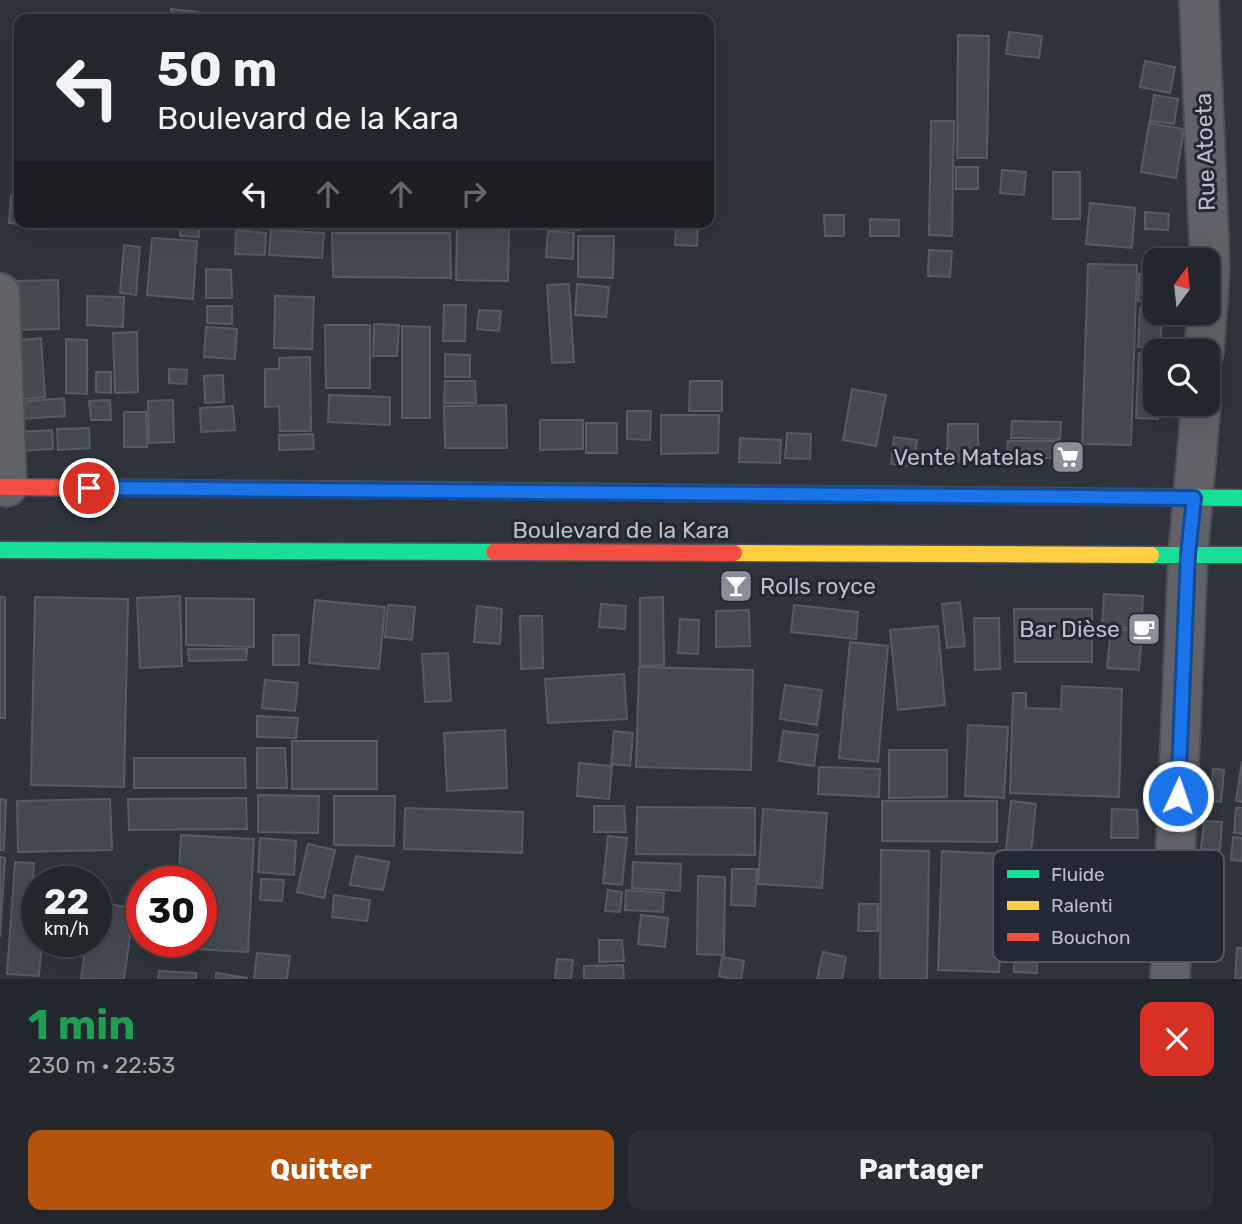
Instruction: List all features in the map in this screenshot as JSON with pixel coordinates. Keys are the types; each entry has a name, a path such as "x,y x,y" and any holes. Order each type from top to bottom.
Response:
{"main road":[{"name":"Boulevard de la Kara","path":"5,476 1195,476 1242,498"},
{"name":"Boulevard de la Kara","path":"0,550 1187,583 1242,555"}],"street":[{"name":"Rue Atoeta","path":"1199,0 1209,248"},
{"path":"0,293 5,476"},
{"path":"1176,850 1187,583 1200,416"}],"building":[{"path":"171,9 198,12 198,14 170,14"},
{"path":"1009,32 1042,36 1039,58 1006,54"},
{"path":"958,35 989,36 987,158 957,158"},
{"path":"1145,61 1175,67 1170,93 1140,87"},
{"path":"1154,95 1178,99 1174,124 1150,121"},
{"path":"931,121 954,121 952,236 929,235"},
{"path":"1149,123 1184,129 1176,178 1141,172"},
{"path":"956,167 978,167 978,189 956,189"},
{"path":"1002,170 1026,172 1024,195 1000,193"},
{"path":"1053,172 1080,172 1080,219 1053,219"},
{"path":"11,196 14,196 14,223 9,223"},
{"path":"1090,203 1135,208 1132,248 1086,244"},
{"path":"1145,212 1169,214 1168,230 1145,229"},
{"path":"824,215 844,215 844,236 825,236"},
{"path":"870,219 899,220 899,236 870,236"},
{"path":"181,228 199,228 199,237 180,236"},
{"path":"580,228 580,230 533,229"},
{"path":"676,228 698,228 697,246 675,245"},
{"path":"457,229 509,230 508,281 456,280"},
{"path":"236,230 266,233 265,255 235,254"},
{"path":"271,230 324,233 322,258 269,255"},
{"path":"548,231 574,233 573,259 546,257"},
{"path":"332,233 450,233 451,278 333,277"},
{"path":"578,236 614,236 613,278 578,277"},
{"path":"152,238 197,241 193,299 147,295"},
{"path":"124,245 140,247 136,295 120,293"},
{"path":"929,250 952,251 950,277 928,276"},
{"path":"1088,264 1137,265 1131,445 1082,444"},
{"path":"206,269 231,270 232,298 206,298"},
{"path":"1139,274 1143,274 1143,301 1138,301"},
{"path":"58,280 59,329 15,330 14,281"},
{"path":"569,284 574,362 552,363 547,285"},
{"path":"577,284 609,287 606,317 575,315"},
{"path":"87,296 124,297 123,327 87,325"},
{"path":"275,296 314,297 312,349 274,348"},
{"path":"444,305 466,305 465,341 443,341"},
{"path":"207,306 232,306 232,324 207,323"},
{"path":"1140,308 1143,308 1143,326 1161,326 1161,339 1143,339 1143,347 1138,347"},
{"path":"479,310 501,311 499,331 477,329"},
{"path":"374,324 399,325 397,356 373,356"},
{"path":"325,325 370,325 370,388 326,388"},
{"path":"402,326 430,327 430,418 402,418"},
{"path":"206,327 237,329 235,359 204,357"},
{"path":"137,332 138,392 115,393 113,333"},
{"path":"41,338 45,397 14,400 10,341"},
{"path":"66,339 87,340 87,394 66,393"},
{"path":"1139,353 1143,354 1143,416 1158,416 1158,419 1136,418"},
{"path":"445,354 470,355 470,377 445,377"},
{"path":"310,357 311,431 280,431 279,406 265,407 265,369 279,369 279,358"},
{"path":"169,369 187,370 186,384 169,383"},
{"path":"96,372 111,372 111,393 96,392"},
{"path":"223,375 224,402 205,403 204,376"},
{"path":"445,381 475,381 476,403 444,403"},
{"path":"690,381 722,381 722,411 689,411"},
{"path":"852,389 886,395 876,446 843,440"},
{"path":"329,395 390,397 390,425 328,422"},
{"path":"64,398 65,416 20,419 18,402"},
{"path":"110,400 111,420 91,420 89,401"},
{"path":"173,400 174,442 149,443 148,401"},
{"path":"506,405 507,448 445,448 444,406"},
{"path":"233,406 235,430 201,432 200,408"},
{"path":"627,411 651,411 650,440 627,439"},
{"path":"124,412 146,412 147,447 124,447"},
{"path":"661,415 719,415 718,453 661,454"},
{"path":"540,420 583,420 583,449 540,450"},
{"path":"1012,421 1061,422 1060,439 1011,438"},
{"path":"586,423 617,423 617,453 586,453"},
{"path":"948,424 978,424 978,462 947,461"},
{"path":"89,428 90,448 58,450 57,429"},
{"path":"52,430 53,449 18,451 17,432"},
{"path":"787,433 811,434 810,459 785,458"},
{"path":"313,434 314,449 279,450 279,435"},
{"path":"894,437 917,440 914,467 891,464"},
{"path":"740,438 781,440 780,463 739,462"},
{"path":"1008,441 1059,441 1059,458 1007,458"},
{"path":"1104,594 1143,596 1141,629 1102,626"},
{"path":"180,596 182,666 140,668 137,598"},
{"path":"0,597 5,597 5,718 0,718"},
{"path":"35,597 128,599 124,787 31,785"},
{"path":"663,597 664,665 640,666 640,598"},
{"path":"186,598 254,599 254,647 186,645"},
{"path":"315,600 385,607 379,669 309,663"},
{"path":"960,602 965,646 947,648 942,604"},
{"path":"601,604 626,606 625,629 599,627"},
{"path":"388,605 415,607 412,640 385,637"},
{"path":"794,605 858,612 856,639 791,632"},
{"path":"477,606 502,609 500,644 474,642"},
{"path":"1014,609 1092,609 1092,662 1015,662"},
{"path":"749,610 750,646 716,647 716,611"},
{"path":"520,616 542,616 543,668 521,669"},
{"path":"974,618 999,618 1000,669 975,670"},
{"path":"680,619 699,620 698,654 678,653"},
{"path":"938,626 945,705 898,710 890,630"},
{"path":"1111,629 1142,631 1139,670 1107,668"},
{"path":"273,635 299,635 299,665 273,665"},
{"path":"850,642 888,646 878,762 839,758"},
{"path":"188,649 247,649 246,660 189,661"},
{"path":"448,653 451,701 425,702 422,654"},
{"path":"639,667 753,670 751,770 636,767"},
{"path":"624,674 627,719 548,723 545,679"},
{"path":"265,680 298,683 295,711 262,708"},
{"path":"785,685 822,690 817,725 780,719"},
{"path":"1062,686 1122,689 1119,797 1010,793 1013,693 1026,693 1026,708 1061,709"},
{"path":"257,716 298,718 296,738 257,737"},
{"path":"968,725 1008,727 1004,798 965,796"},
{"path":"505,730 507,788 447,791 444,733"},
{"path":"614,731 633,733 630,766 611,764"},
{"path":"783,731 818,735 814,766 779,761"},
{"path":"292,741 377,741 377,789 292,789"},
{"path":"257,748 285,748 287,788 257,788"},
{"path":"889,750 947,750 947,797 889,798"},
{"path":"134,758 245,758 246,788 134,788"},
{"path":"1242,761 1242,802 1236,801"},
{"path":"579,763 612,766 609,799 577,796"},
{"path":"819,767 880,769 879,797 818,794"},
{"path":"1213,769 1224,770 1221,802 1210,801"},
{"path":"258,795 319,796 318,833 258,832"},
{"path":"334,796 395,796 394,846 334,845"},
{"path":"246,798 247,829 129,830 128,799"},
{"path":"0,799 6,800 4,850 0,850"},
{"path":"110,799 112,850 18,852 17,801"},
{"path":"882,801 997,801 997,842 882,841"},
{"path":"1011,801 1036,804 1031,850 1006,850"},
{"path":"594,806 624,806 626,832 594,832"},
{"path":"637,807 755,808 755,855 636,854"},
{"path":"405,808 523,812 522,853 404,849"},
{"path":"1236,808 1242,808 1242,834 1234,833"},
{"path":"763,809 827,813 822,888 758,884"},
{"path":"1112,809 1137,810 1138,838 1111,838"},
{"path":"1204,821 1222,822 1220,850 1201,849"},
{"path":"181,835 254,839 248,952 217,950 217,866 179,866"},
{"path":"608,836 627,838 622,885 603,883"},
{"path":"1233,837 1242,838 1242,861 1231,860"},
{"path":"260,838 296,841 294,875 258,872"},
{"path":"308,844 335,850 324,898 297,892"},
{"path":"881,850 929,851 927,979 880,979"},
{"path":"942,851 993,853 993,962 1000,962 999,972 938,970"},
{"path":"356,856 389,862 383,890 350,885"},
{"path":"0,857 5,858 0,937"},
{"path":"15,862 34,863 34,866 21,866 21,957 41,957 39,976 7,974"},
{"path":"633,862 681,864 680,891 632,888"},
{"path":"732,869 757,869 755,906 731,905"},
{"path":"698,876 725,877 724,955 697,954"},
{"path":"261,879 284,880 282,901 260,900"},
{"path":"608,890 622,892 620,912 605,911"},
{"path":"626,890 664,893 663,912 625,910"},
{"path":"334,895 370,900 367,921 332,917"},
{"path":"859,904 878,904 878,931 858,931"},
{"path":"112,905 126,907 127,957 124,979 81,979 84,957 112,957"},
{"path":"641,915 668,918 665,947 638,944"},
{"path":"599,940 622,940 624,961 599,962"},
{"path":"1237,948 1242,948 1242,979 1235,979"},
{"path":"823,952 846,957 842,979 817,979"},
{"path":"257,953 290,956 287,979 254,979"},
{"path":"722,957 744,961 741,979 719,976"},
{"path":"557,959 573,960 571,979 555,979"},
{"path":"1014,962 1037,962 1037,973 1014,972"},
{"path":"623,965 624,979 584,979 584,966"},
{"path":"159,971 196,973 196,979 158,979"},
{"path":"216,973 248,978 216,979"}],"traffic: fast":[{"path":"688,493 1242,498"},
{"path":"0,550 494,552"},
{"path":"1151,555 1242,555"}],"traffic: slow":[{"path":"270,489 688,493"},
{"path":"734,553 1151,555"}],"traffic: jam":[{"path":"0,487 270,489"},
{"path":"494,552 734,553"}],"place":[{"name":"Vente Matelas","path":"1068,457"},
{"name":"Rolls royce","path":"736,586"},
{"name":"Bar Dièse","path":"1144,629"}],"route":[{"path":"89,488 1194,498 1188,555 1178,796"}]}
